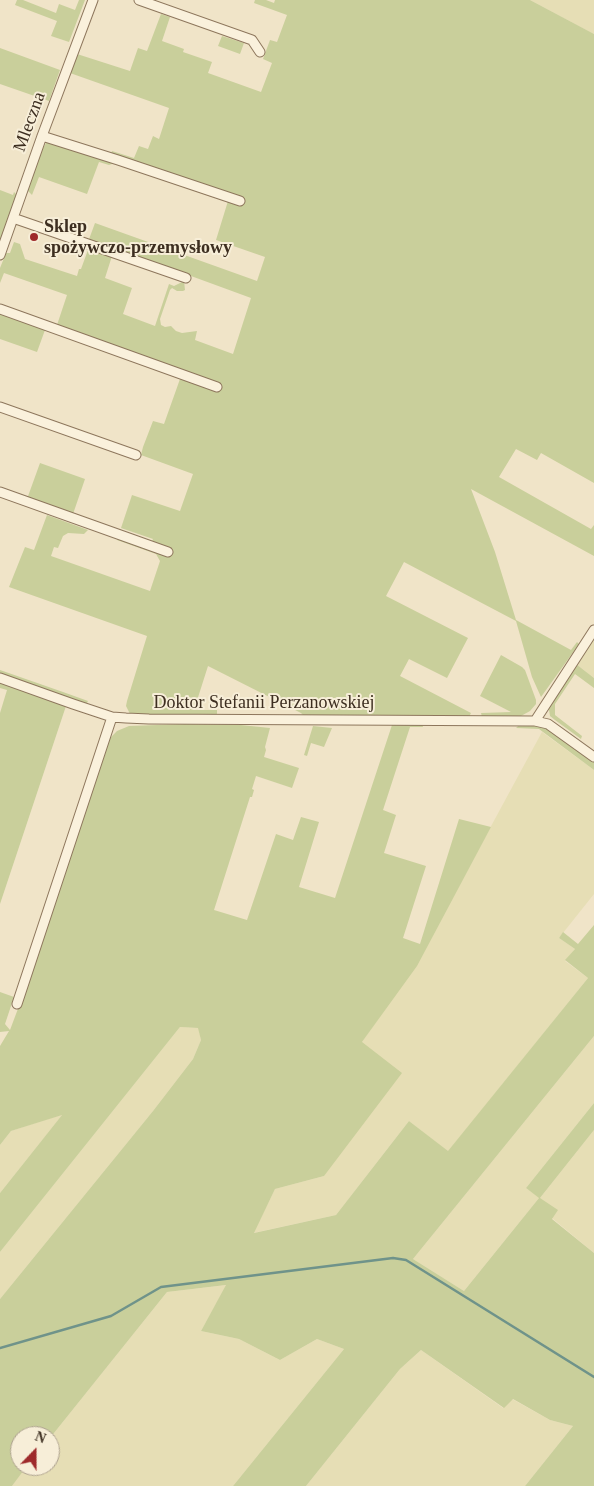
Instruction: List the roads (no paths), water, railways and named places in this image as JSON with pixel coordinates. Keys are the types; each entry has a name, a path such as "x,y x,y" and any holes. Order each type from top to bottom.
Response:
{"street":[{"name":"Mleczna","path":"0,255 93,0"},
{"path":"139,0 252,40 260,52"},
{"path":"42,136 240,201"},
{"path":"13,218 186,278"},
{"path":"0,309 217,387"},
{"path":"0,407 136,455"},
{"path":"0,492 168,552"},
{"path":"594,630 534,720 548,724 594,757"},
{"name":"Doktor Stefanii Perzanowskiej","path":"0,678 112,717 159,720 534,720"},
{"path":"17,1004 112,717"}],"waterway":[{"path":"0,1348 111,1316 161,1287 393,1258 406,1260 594,1377"}],"place":[{"name":"Sklep spożywczo-przemysłowy","path":"34,237"}]}
